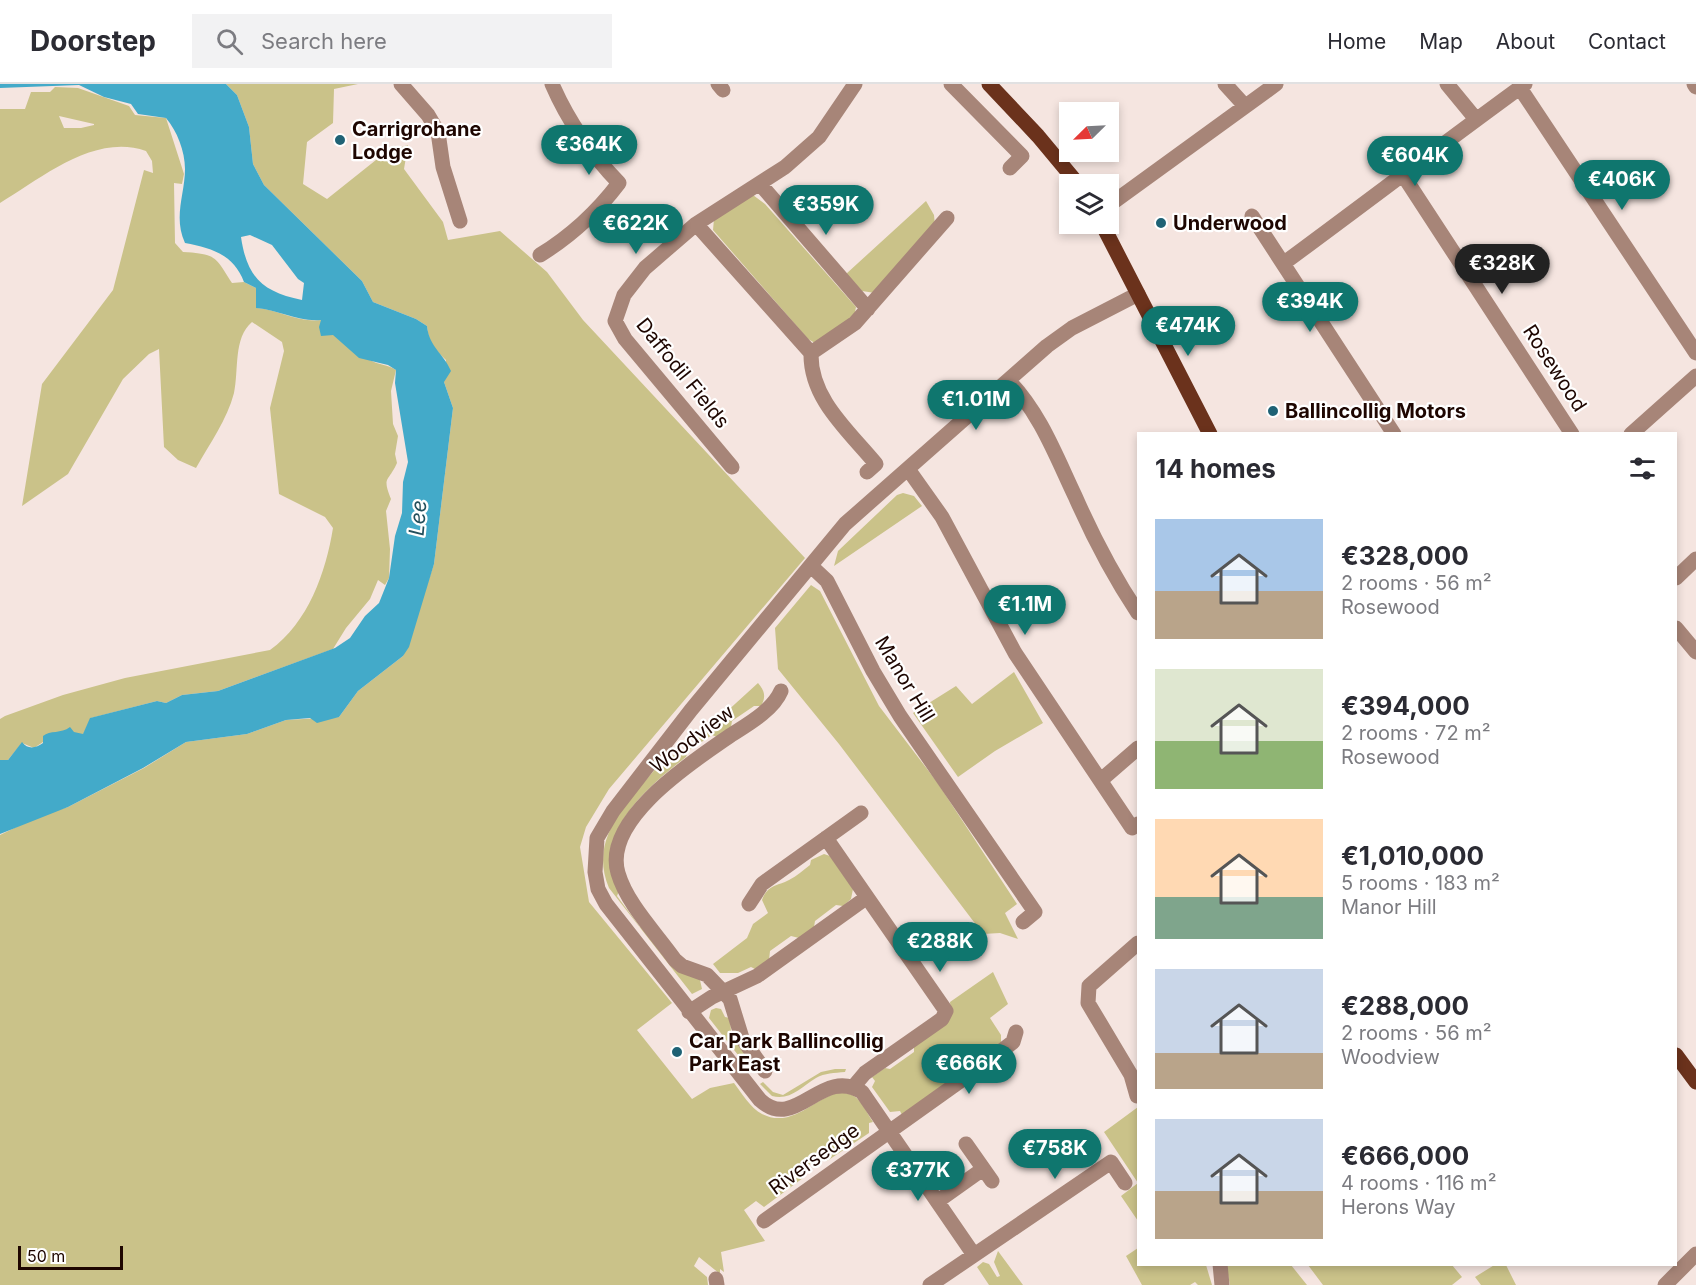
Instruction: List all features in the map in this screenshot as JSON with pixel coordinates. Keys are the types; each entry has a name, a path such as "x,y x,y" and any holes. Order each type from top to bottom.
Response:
{"main road":[{"path":"989,84 1070,174"},
{"path":"1107,234 1209,432"},
{"path":"1677,1056 1696,1082"}],"street":[{"path":"401,84 428,115 438,132 443,167 460,221"},
{"path":"540,255 561,242 596,211 619,183 585,141 564,110 552,84"},
{"name":"Daffodil Fields","path":"732,467 625,339 615,321 624,296 645,268 696,224 785,167 819,137 855,84"},
{"path":"951,84 1022,156 1010,168"},
{"path":"1225,84 1245,106"},
{"path":"1119,198 1276,84"},
{"path":"1447,84 1474,118"},
{"path":"1284,263 1403,175 1474,118 1522,86 1696,354"},
{"name":"Rosewood","path":"1403,175 1571,432"},
{"path":"759,184 868,309"},
{"path":"1252,216 1393,432"},
{"path":"811,353 846,332 947,218"},
{"path":"696,224 811,353 813,373 821,399 876,464 867,472"},
{"path":"974,1255 862,1092 854,1086 833,1085 797,1106 779,1111 768,1108 689,1012 606,904 597,880 597,838 613,810 691,710 845,524 1047,346 1072,328 1138,294"},
{"path":"1633,432 1696,376"},
{"path":"1009,381 1027,403 1055,450 1094,538 1137,611"},
{"path":"908,469 942,517 1016,653 1132,828 1137,825"},
{"path":"1677,577 1696,559"},
{"name":"Manor Hill","path":"811,566 827,581 895,709 1035,912 1023,922"},
{"path":"1677,629 1696,652"},
{"name":"Woodview","path":"723,992 707,975 682,966 659,938 620,878 617,869 618,849 628,828 654,794 694,760 770,706 781,691"},
{"path":"1101,780 1137,749"},
{"path":"749,904 762,884 861,813"},
{"path":"826,838 946,1011 942,1019 865,1073 854,1086"},
{"path":"689,1012 757,976 866,898"},
{"path":"1137,944 1089,986 1088,1003 1131,1074 1137,1096"},
{"path":"723,992 735,1011 742,1038 765,1071"},
{"name":"Riversedge","path":"764,1221 999,1053 1013,1042 1016,1032"},
{"path":"938,1201 988,1175 966,1144"},
{"path":"930,1285 1111,1162 1125,1183"},
{"path":"1665,1285 1696,1254"},
{"path":"1220,1266 1222,1285"}],"shaded area":[{"path":"226,84 358,84 334,89 333,123 307,142 303,184 327,199 386,152 408,145 404,169 443,222 448,240 500,231 547,272 583,320 805,558 609,789 586,827 580,847 589,902 672,1003 637,1030 692,1099 710,1088 734,1083 754,1108 762,1114 775,1118 788,1117 833,1094 844,1093 857,1098 873,1122 869,1123 869,1133 827,1161 816,1158 803,1171 803,1178 764,1207 756,1201 744,1210 765,1241 721,1252 724,1272 720,1269 720,1274 699,1257 694,1266 707,1277 708,1285 0,1285 0,835 39,816 68,807 144,768 186,742 247,734 286,720 339,717 358,691 403,656 434,564 453,408 444,382 446,360 433,345 427,326 416,319 373,302 362,281 264,185 253,164 249,127 237,95"},
{"path":"55,87 78,88 129,106 135,115 166,118 184,174 182,184 174,183 175,243 183,252 214,258 232,283 244,282 256,288 257,308 305,320 322,320 339,339 359,354 396,370 391,391 393,424 398,436 395,454 397,463 387,480 391,499 386,511 390,549 389,578 385,585 378,580 370,599 346,628 333,649 218,691 182,695 166,703 157,701 91,718 83,735 58,732 34,748 22,743 7,761 0,760 0,719 5,716 63,695 125,678 270,650 295,626 305,611 326,562 333,528 325,517 279,494 270,408 284,351 282,342 252,322 239,345 231,403 223,422 196,468 178,460 164,447 159,349 149,354 123,379 68,474 22,506 42,384 113,290 144,170 153,173 152,161 146,151 127,147 107,148 69,161 0,203 0,109 25,109 31,92 50,92","holes":["59,116 94,124 81,128 64,128"]},
{"path":"753,195 765,204 856,307 854,317 815,343 808,339 713,230 714,219"},
{"path":"926,201 934,215 935,226 875,293 862,291 846,274"},
{"path":"903,493 914,496 922,506 834,566 838,551 897,495"},
{"path":"811,585 820,591 879,706 937,782 1017,904 1005,913 1018,939 1000,933 983,934 839,744 778,669 775,628"},
{"path":"1014,672 1043,723 995,751 958,777 913,713 956,686 972,704"},
{"path":"758,683 764,694 761,706 754,706 732,721 731,727 717,737 712,735 688,751 686,757 654,783 626,815 616,833 611,851 612,871 619,891 617,896 640,927 645,928 700,980 702,989 692,994 609,888 604,868 604,850 617,817 666,756 679,755"},
{"path":"824,854 830,856 853,889 851,899 843,906 836,905 815,921 814,927 799,938 791,936 770,951 769,960 755,969 751,967 738,973 720,973 713,964 747,938 753,924 768,913 762,900 767,891 795,877 810,865 811,860"},
{"path":"993,972 1008,1004 990,1018 1001,1035 1001,1043 902,1115 900,1111 890,1112 872,1087 875,1081 872,1077 885,1068 890,1069 914,1052 914,1046 951,1012 950,1002"},
{"path":"721,1009 725,1017 730,1018 731,1031 751,1060 749,1069 709,1018 711,1010"},
{"path":"846,1069 845,1072 819,1076 784,1097 772,1096 760,1084 763,1082 773,1092 783,1095 821,1072"},
{"path":"1137,1108 1137,1182 1104,1132"},
{"path":"1137,1184 1137,1220 1121,1196"},
{"path":"1137,1249 1137,1266 1206,1266 1212,1285 1198,1285 1195,1282 1190,1285 1142,1285 1126,1256"},
{"path":"998,1251 1023,1285 989,1285 977,1267 983,1262 989,1264 997,1277 1000,1276 994,1262"},
{"path":"1226,1266 1292,1266 1307,1285 1230,1285"},
{"path":"1309,1266 1453,1266 1462,1277 1452,1285 1323,1285"},
{"path":"1493,1266 1506,1266 1516,1285 1481,1285 1475,1277"}],"water":[{"name":"Lee","path":"0,84 226,84 237,95 249,127 253,164 264,185 362,281 373,302 416,319 427,326 431,340 451,371 444,382 453,408 434,564 409,647 403,656 358,691 339,717 317,723 310,718 286,720 247,734 186,742 143,768 68,807 0,834 0,760 8,760 22,742 29,747 35,747 43,743 43,736 46,734 63,731 70,727 74,732 83,734 90,718 157,701 166,703 182,695 218,691 335,648 350,638 365,616 379,603 389,578 395,536 402,513 403,482 408,462 395,383 396,370 388,365 359,358 333,335 321,336 319,327 321,320 304,319 256,308 256,288 244,282 240,273 228,259 213,250 185,243 180,224 185,178 184,155 174,129 166,118 138,114 131,104 104,97 79,85 0,88","holes":["250,235 272,245 298,279 304,283 302,300 277,293 259,281 248,263 241,237"]}],"place":[{"name":"Carrigrohane Lodge","path":"340,140"},
{"name":"Underwood","path":"1161,223"},
{"name":"Ballincollig Motors","path":"1273,411"},
{"name":"Car Park Ballincollig Park East","path":"677,1052"}]}
